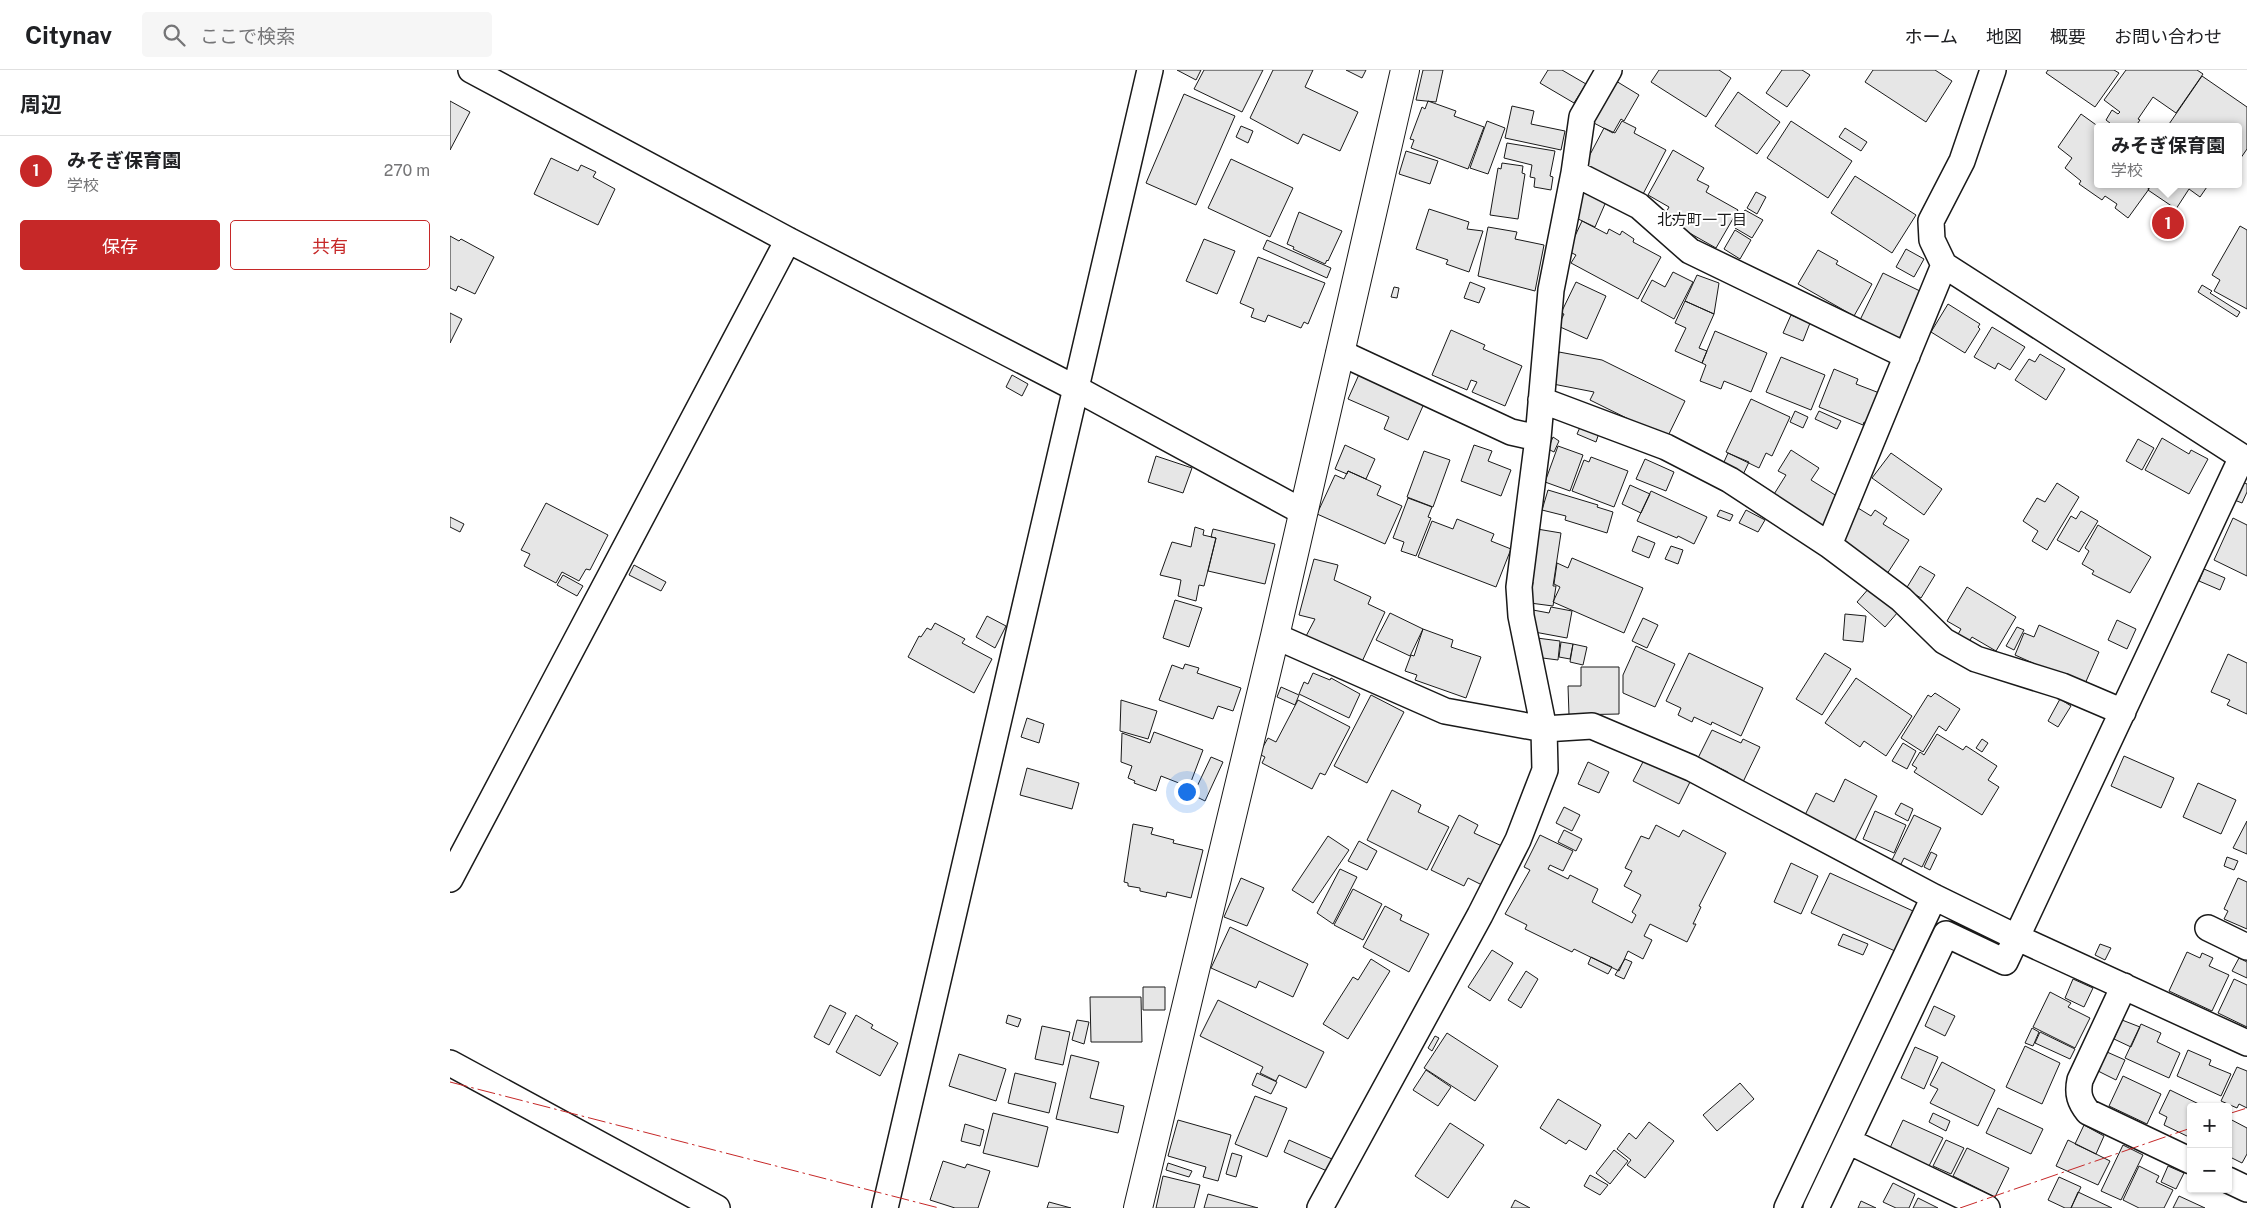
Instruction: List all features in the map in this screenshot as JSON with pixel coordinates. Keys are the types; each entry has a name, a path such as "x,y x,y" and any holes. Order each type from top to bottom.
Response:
{"street":[{"path":"471,70 788,240 1077,388 1303,512"},
{"path":"885,1208 1150,70"},
{"path":"1138,1208 1275,636 1405,70"},
{"path":"1320,1208 1480,915 1518,840 1545,770 1544,729 1521,616 1519,587 1538,438 1551,290 1574,173 1582,118 1609,70"},
{"path":"1816,1208 1946,934 2006,962 2123,712 2245,459 1944,265 1932,240 1931,221 1962,161 1993,70"},
{"path":"1574,173 1639,206 1690,251 1906,356"},
{"path":"450,879 788,240"},
{"path":"1828,545 1944,265"},
{"path":"1339,354 1352,358 1511,432 1538,438"},
{"path":"1541,400 1666,447 1730,480 1828,545 1901,599 1944,641 1976,659 2062,686 2123,712"},
{"path":"1275,636 1445,711 1544,729 1592,726 1691,768 1934,897 2018,938 2247,1043"},
{"path":"1787,1208 1934,897"},
{"path":"2208,928 2247,946"},
{"path":"2124,986 2080,1080 2078,1090 2081,1103 2088,1112 2187,1159"},
{"path":"450,1063 718,1208"},
{"path":"1848,1141 1986,1208"},
{"path":"2232,1182 2247,1189"}],"building":[{"path":"1177,70 1201,70 1196,80"},
{"path":"1204,70 1263,70 1242,112 1194,89"},
{"path":"1273,70 1313,70 1305,87 1358,112 1340,151 1303,134 1298,144 1250,118"},
{"path":"1346,70 1366,70 1362,78"},
{"path":"1423,70 1443,70 1436,102 1416,100"},
{"path":"1548,70 1562,70 1586,84 1574,103 1540,83"},
{"path":"1659,70 1719,70 1731,78 1706,117 1651,82"},
{"path":"1782,70 1802,70 1810,75 1787,107 1766,93"},
{"path":"1873,70 1935,70 1952,81 1926,122 1865,82"},
{"path":"2048,70 2114,70 2119,73 2095,107 2046,73"},
{"path":"2126,70 2197,70 2203,74 2176,113 2153,97 2138,119 2140,120 2138,123 2110,123 2106,120 2112,110 2118,114 2120,112 2104,100"},
{"path":"2202,76 2247,107 2247,149 2242,156 2242,123 2170,123"},
{"path":"1616,81 1639,95 1624,121 1621,119 1613,133 1592,122"},
{"path":"1738,92 1780,122 1757,154 1715,126"},
{"path":"1184,94 1235,116 1196,205 1146,183"},
{"path":"450,101 470,112 450,150"},
{"path":"1428,101 1456,111 1454,116 1484,127 1468,169 1411,148 1414,140 1410,139 1422,107 1425,109"},
{"path":"1512,106 1534,111 1531,124 1565,131 1561,150 1505,138"},
{"path":"2081,114 2094,123 2094,188 2149,189 2128,218 2115,208 2117,204 2105,196 2102,200 2079,184 2081,181 2065,168 2072,158 2058,147"},
{"path":"1487,121 1505,128 1488,174 1470,168"},
{"path":"1622,121 1636,128 1634,133 1666,150 1642,196 1584,166 1604,128 1615,133"},
{"path":"1791,121 1852,161 1828,198 1767,158"},
{"path":"1241,126 1253,131 1248,143 1236,137"},
{"path":"1845,128 1867,142 1861,151 1839,137"},
{"path":"1507,143 1555,151 1550,176 1553,177 1551,190 1534,187 1535,178 1530,177 1532,165 1504,158"},
{"path":"1673,150 1704,168 1697,180 1709,186 1706,192 1738,210 1716,248 1663,218 1669,207 1648,195"},
{"path":"1406,151 1438,161 1430,184 1399,174"},
{"path":"551,158 578,171 581,165 596,172 593,177 615,189 598,225 534,194"},
{"path":"1231,159 1293,188 1270,237 1208,208"},
{"path":"1502,163 1523,166 1522,173 1525,174 1518,219 1490,215 1498,168 1501,169"},
{"path":"1855,176 1916,215 1892,253 1831,213"},
{"path":"1581,186 1608,197 1595,227 1574,217"},
{"path":"2149,188 2206,188 2200,197 2189,189 2176,209 2148,190"},
{"path":"1756,192 1766,197 1757,214 1747,208"},
{"path":"1429,209 1469,222 1467,229 1483,231 1469,272 1446,264 1448,260 1416,249"},
{"path":"1745,210 1763,220 1752,238 1735,228"},
{"path":"1299,212 1342,231 1325,264 1293,249 1294,247 1287,244"},
{"path":"1582,221 1607,234 1609,229 1620,235 1622,231 1634,239 1633,242 1661,257 1638,299 1571,263 1576,255 1568,251"},
{"path":"2240,226 2247,230 2247,309 2214,291 2220,280 2212,275"},
{"path":"1488,227 1517,232 1515,239 1544,245 1535,291 1478,276"},
{"path":"1735,230 1751,240 1740,259 1724,249"},
{"path":"450,236 459,241 461,239 494,257 475,294 458,286 456,291 450,288"},
{"path":"1204,239 1235,251 1217,294 1186,281"},
{"path":"1267,240 1331,268 1327,278 1263,249"},
{"path":"1906,249 1924,259 1914,277 1896,267"},
{"path":"1818,250 1838,261 1836,264 1872,284 1854,316 1798,284"},
{"path":"1258,257 1325,283 1308,324 1304,322 1301,328 1268,315 1265,322 1251,317 1254,309 1240,303"},
{"path":"1673,272 1693,282 1674,319 1641,301 1652,280 1665,287"},
{"path":"1883,273 1922,292 1897,343 1860,320"},
{"path":"1697,275 1719,283 1714,314 1685,301"},
{"path":"1470,282 1485,288 1479,303 1464,298"},
{"path":"1576,282 1606,296 1587,339 1558,326 1564,314 1561,313"},
{"path":"2202,285 2212,291 2210,293 2240,312 2237,317 2198,292"},
{"path":"1394,287 1399,288 1397,298 1391,297"},
{"path":"1685,301 1714,314 1699,348 1707,351 1702,363 1675,351 1686,328 1675,323"},
{"path":"1948,304 1980,324 1978,327 1980,329 1965,353 1931,332"},
{"path":"450,313 462,319 450,343"},
{"path":"1791,315 1810,323 1803,341 1783,333"},
{"path":"1992,327 2025,347 2010,370 1998,363 1995,369 1974,357"},
{"path":"1451,330 1485,345 1483,349 1522,366 1505,406 1472,392 1477,382 1471,380 1467,390 1432,375"},
{"path":"1715,331 1767,353 1751,392 1724,381 1721,389 1700,381 1706,365 1702,363"},
{"path":"1559,352 1602,360 1685,401 1667,438 1590,400 1594,392 1553,384"},
{"path":"2040,354 2065,369 2046,400 2015,380 2029,359 2035,362"},
{"path":"1781,357 1825,375 1811,410 1766,392"},
{"path":"1834,369 1858,379 1856,384 1882,394 1869,424 1864,422 1863,425 1819,407"},
{"path":"1361,370 1426,399 1408,440 1384,429 1389,417 1348,399"},
{"path":"1012,375 1028,384 1022,396 1006,387"},
{"path":"1751,399 1790,417 1772,456 1766,453 1759,468 1726,452"},
{"path":"1795,411 1808,417 1803,428 1790,422"},
{"path":"1819,411 1841,421 1837,429 1815,419"},
{"path":"1581,425 1599,433 1596,442 1577,434"},
{"path":"1553,437 1559,441 1554,452 1548,449"},
{"path":"2162,438 2189,454 2191,450 2208,459 2189,494 2145,470"},
{"path":"2138,439 2154,448 2142,470 2126,461"},
{"path":"1345,445 1375,459 1366,479 1348,471 1347,474 1335,469"},
{"path":"1474,445 1492,451 1488,461 1511,470 1501,496 1461,481"},
{"path":"1558,446 1583,455 1570,491 1545,482"},
{"path":"1791,450 1819,468 1811,480 1840,498 1821,529 1771,499 1786,475 1778,471"},
{"path":"1424,451 1450,460 1433,507 1407,497"},
{"path":"1728,453 1749,462 1740,481 1720,471"},
{"path":"1891,453 1942,489 1924,515 1872,478"},
{"path":"1156,456 1192,468 1183,493 1148,482"},
{"path":"1591,457 1628,471 1614,507 1572,491 1584,460 1589,462"},
{"path":"1645,459 1674,472 1666,491 1636,479"},
{"path":"1348,471 1381,486 1377,495 1402,506 1385,544 1317,514 1335,475 1344,479"},
{"path":"2240,481 2247,484 2247,492 2242,503 2232,499"},
{"path":"2057,483 2079,497 2047,550 2032,541 2038,531 2023,521 2037,498 2045,502"},
{"path":"1630,485 1650,494 1641,513 1622,504"},
{"path":"1548,490 1598,505 1597,507 1613,512 1607,533 1565,520 1566,516 1542,510"},
{"path":"1651,491 1707,517 1694,544 1637,521"},
{"path":"1408,498 1432,507 1428,517 1431,518 1416,556 1401,551 1404,542 1393,538"},
{"path":"546,503 608,535 590,570 586,569 579,581 562,572 556,583 524,566 530,554 521,550"},
{"path":"1858,508 1871,516 1875,510 1887,518 1883,524 1909,540 1885,577 1835,545"},
{"path":"1720,510 1733,515 1730,521 1717,516"},
{"path":"1746,510 1765,520 1758,532 1739,523"},
{"path":"2081,511 2098,521 2079,552 2057,540 2071,516 2076,519"},
{"path":"450,517 464,524 460,532 450,527"},
{"path":"2233,518 2247,525 2247,576 2214,560"},
{"path":"1457,519 1494,534 1491,541 1511,549 1496,587 1418,557 1432,521 1453,529"},
{"path":"2098,525 2151,557 2130,593 2092,574 2094,571 2082,564 2089,551 2085,548"},
{"path":"1195,527 1204,530 1203,535 1216,538 1204,586 1199,585 1196,601 1178,596 1181,580 1160,575 1172,542 1191,547"},
{"path":"1213,529 1275,544 1265,584 1208,571 1216,538 1211,537"},
{"path":"1537,529 1561,533 1553,586 1556,586 1553,606 1530,603 1533,582 1529,581"},
{"path":"1638,536 1655,543 1649,558 1632,551"},
{"path":"1671,546 1683,550 1678,564 1665,559"},
{"path":"1572,558 1643,588 1624,633 1553,602 1560,587 1554,584 1557,563 1568,568"},
{"path":"1314,559 1338,565 1334,580 1371,597 1368,604 1385,612 1360,666 1304,640 1315,619 1299,615"},
{"path":"634,565 666,582 661,591 629,575"},
{"path":"1920,566 1935,575 1921,598 1906,589"},
{"path":"2204,569 2225,578 2220,590 2199,581"},
{"path":"563,575 583,586 577,596 557,585"},
{"path":"1870,587 1898,612 1885,627 1857,602"},
{"path":"1967,587 2016,617 1996,651 1972,637 1968,643 1957,636 1961,629 1947,621"},
{"path":"1175,600 1202,608 1189,647 1163,638"},
{"path":"1551,607 1572,611 1567,638 1529,631 1533,610 1549,613"},
{"path":"1390,613 1423,629 1410,656 1376,640"},
{"path":"1845,614 1866,616 1863,642 1843,640"},
{"path":"987,616 1006,626 995,648 976,637"},
{"path":"1643,618 1658,625 1647,648 1632,641"},
{"path":"2117,620 2136,629 2127,649 2108,640"},
{"path":"935,623 965,639 962,643 992,659 974,693 908,657 919,636 921,637 927,628 931,630"},
{"path":"2039,625 2099,652 2084,686 2015,655 2024,633 2034,637"},
{"path":"2017,627 2024,630 2014,650 2006,646"},
{"path":"1423,629 1453,640 1451,647 1481,657 1466,698 1415,680 1417,675 1405,671 1411,655 1414,656"},
{"path":"1537,638 1560,641 1558,660 1535,657"},
{"path":"1561,642 1573,644 1570,659 1559,657"},
{"path":"1573,644 1587,647 1583,665 1570,662"},
{"path":"1636,646 1675,664 1655,707 1623,693 1623,675"},
{"path":"1689,653 1763,688 1741,736 1712,722 1711,725 1694,717 1692,722 1678,715 1681,708 1666,701"},
{"path":"1825,653 1851,669 1822,715 1796,699"},
{"path":"2228,654 2247,663 2247,714 2227,705 2230,700 2211,692"},
{"path":"1185,664 1199,668 1197,673 1241,688 1233,711 1218,706 1213,719 1159,700 1172,665 1183,669"},
{"path":"1581,667 1619,667 1619,714 1569,715 1568,686 1581,686"},
{"path":"1313,673 1330,680 1331,678 1360,694 1349,718 1299,694 1304,682 1308,684"},
{"path":"1856,678 1912,716 1886,756 1864,741 1860,747 1825,723"},
{"path":"1281,687 1299,695 1295,705 1277,697"},
{"path":"1935,693 1960,709 1946,731 1939,726 1923,752 1901,738 1928,695 1931,697"},
{"path":"1371,695 1404,712 1367,783 1334,766"},
{"path":"2060,699 2071,706 2058,727 2048,721"},
{"path":"1121,700 1157,711 1148,739 1120,731"},
{"path":"1298,700 1350,727 1325,775 1320,773 1312,789 1262,763 1265,757 1259,754 1268,738 1276,742"},
{"path":"1027,718 1044,724 1039,743 1021,737"},
{"path":"1712,730 1741,743 1743,739 1760,747 1743,782 1727,775 1728,772 1698,758"},
{"path":"1154,732 1203,750 1189,787 1161,776 1156,791 1134,783 1135,781 1128,778 1132,766 1121,762 1122,733 1150,743"},
{"path":"1937,734 1963,750 1966,746 1997,766 1988,780 1999,787 1982,815 1914,772 1917,768 1912,765 1920,752 1924,755"},
{"path":"1982,739 1988,743 1982,752 1976,748"},
{"path":"1903,743 1916,751 1907,769 1892,761"},
{"path":"2124,756 2174,778 2161,808 2111,786"},
{"path":"1211,757 1223,762 1205,801 1193,795"},
{"path":"1644,760 1690,782 1679,804 1633,781"},
{"path":"1588,762 1609,772 1599,793 1578,784"},
{"path":"1027,768 1079,783 1072,809 1020,795"},
{"path":"1845,779 1877,796 1853,844 1803,819 1816,793 1834,802"},
{"path":"2198,783 2236,800 2221,834 2183,817"},
{"path":"1392,790 1421,805 1418,812 1449,827 1427,870 1367,840"},
{"path":"1901,803 1913,809 1908,821 1895,814"},
{"path":"1564,807 1580,815 1572,831 1556,823"},
{"path":"1875,811 1906,825 1894,853 1863,839"},
{"path":"1459,815 1478,825 1474,833 1504,847 1484,886 1468,878 1464,886 1431,870"},
{"path":"1914,815 1941,828 1922,867 1904,858 1900,866 1891,862"},
{"path":"2247,821 2247,854 2233,848"},
{"path":"1133,824 1153,828 1151,834 1174,840 1173,843 1203,850 1191,898 1167,892 1166,897 1140,891 1140,888 1128,886 1128,883 1124,882"},
{"path":"1656,825 1679,837 1683,830 1726,853 1699,906 1701,907 1693,924 1696,924 1687,942 1650,924 1644,936 1652,940 1643,959 1628,951 1619,971 1574,949 1572,952 1525,929 1527,925 1505,914 1530,870 1524,867 1540,835 1573,851 1563,871 1550,865 1548,869 1568,879 1570,875 1598,889 1592,902 1632,923 1636,915 1632,912 1641,895 1624,886 1632,871 1625,868 1641,836 1649,839"},
{"path":"1564,830 1582,839 1576,851 1558,842"},
{"path":"1328,836 1349,850 1313,903 1292,890"},
{"path":"1359,841 1377,851 1367,870 1348,861"},
{"path":"1931,852 1937,855 1930,870 1924,867"},
{"path":"2227,857 2238,861 2234,870 2224,866"},
{"path":"1791,863 1818,876 1801,914 1774,902"},
{"path":"1340,869 1357,877 1333,924 1317,913"},
{"path":"1830,873 1913,911 1895,951 1811,913"},
{"path":"1241,878 1264,888 1247,926 1224,917"},
{"path":"2238,878 2247,882 2247,929 2224,919 2228,911 2224,909"},
{"path":"1353,889 1382,904 1363,940 1334,925"},
{"path":"1385,906 1402,915 1400,920 1429,934 1409,972 1363,947"},
{"path":"1230,927 1308,964 1293,997 1259,981 1256,988 1211,968"},
{"path":"1843,934 1868,944 1863,955 1838,945"},
{"path":"2100,944 2111,948 2105,960 2095,955"},
{"path":"1492,950 1513,963 1490,1001 1468,987"},
{"path":"2187,952 2200,958 2202,953 2213,958 2209,966 2229,975 2212,1011 2169,991"},
{"path":"1591,957 1612,967 1608,974 1588,964"},
{"path":"2239,958 2247,962 2247,978 2232,971"},
{"path":"1371,959 1390,971 1348,1039 1323,1024 1353,977 1358,980"},
{"path":"1625,959 1632,962 1624,979 1615,975"},
{"path":"1526,971 1538,979 1521,1008 1508,1000"},
{"path":"2073,979 2093,988 2084,1007 2065,998"},
{"path":"2234,979 2247,985 2247,1027 2218,1013"},
{"path":"1143,987 1165,987 1165,1010 1143,1010"},
{"path":"2050,992 2071,1003 2068,1007 2090,1018 2075,1048 2033,1027"},
{"path":"1090,997 1141,997 1142,1042 1091,1042"},
{"path":"1218,1000 1324,1052 1306,1088 1279,1075 1276,1081 1260,1073 1263,1067 1200,1036"},
{"path":"830,1005 846,1013 829,1045 814,1037"},
{"path":"1934,1006 1955,1016 1945,1036 1925,1026"},
{"path":"856,1015 873,1025 871,1028 898,1043 880,1076 836,1052"},
{"path":"1008,1015 1021,1019 1018,1027 1006,1023"},
{"path":"1077,1020 1089,1022 1084,1044 1072,1040"},
{"path":"2122,1020 2140,1027 2131,1047 2114,1039"},
{"path":"2141,1024 2161,1033 2157,1042 2180,1053 2169,1078 2125,1058"},
{"path":"1042,1026 1070,1032 1063,1065 1035,1059"},
{"path":"2032,1028 2039,1032 2033,1046 2025,1043"},
{"path":"2040,1032 2075,1049 2070,1059 2035,1043"},
{"path":"1447,1033 1498,1066 1475,1101 1424,1068"},
{"path":"1435,1036 1439,1038 1432,1051 1428,1048"},
{"path":"2025,1046 2060,1063 2042,1104 2006,1087"},
{"path":"1915,1047 1938,1057 1924,1089 1901,1078"},
{"path":"2188,1050 2211,1060 2209,1065 2231,1074 2221,1096 2177,1076"},
{"path":"2107,1052 2125,1060 2116,1080 2098,1071"},
{"path":"959,1054 1006,1069 996,1101 949,1086"},
{"path":"1071,1055 1099,1062 1090,1098 1124,1106 1118,1133 1056,1119"},
{"path":"1942,1062 1995,1090 1978,1126 1930,1103 1938,1089 1930,1085"},
{"path":"2237,1067 2247,1071 2247,1108 2239,1104 2237,1108 2232,1106 2232,1103 2221,1101"},
{"path":"1426,1070 1451,1087 1438,1106 1413,1090"},
{"path":"1015,1073 1056,1083 1049,1113 1008,1103"},
{"path":"1257,1073 1277,1082 1271,1094 1252,1085"},
{"path":"2123,1076 2161,1094 2147,1124 2109,1106"},
{"path":"1740,1083 1754,1099 1717,1131 1703,1115"},
{"path":"2170,1090 2197,1103 2187,1103 2187,1136 2164,1125 2167,1117 2159,1113"},
{"path":"1255,1096 1287,1108 1267,1157 1235,1144"},
{"path":"1558,1099 1601,1125 1586,1150 1569,1140 1566,1144 1540,1128"},
{"path":"1998,1108 2043,1129 2031,1154 1986,1133"},
{"path":"993,1113 1048,1127 1038,1167 983,1153"},
{"path":"1933,1113 1950,1121 1946,1131 1929,1122"},
{"path":"1178,1120 1231,1135 1218,1181 1203,1177 1206,1167 1168,1156"},
{"path":"1903,1120 1943,1138 1928,1168 1889,1150"},
{"path":"2232,1120 2247,1128 2247,1154 2242,1163 2232,1158"},
{"path":"1649,1122 1674,1141 1645,1178 1627,1165 1631,1160 1617,1149 1629,1133 1636,1139"},
{"path":"1450,1123 1484,1145 1448,1198 1415,1176"},
{"path":"965,1124 984,1130 980,1146 961,1141"},
{"path":"2084,1125 2104,1136 2096,1154 2075,1144"},
{"path":"1289,1140 1332,1159 1327,1171 1284,1152"},
{"path":"1946,1140 1964,1148 1951,1174 1933,1166"},
{"path":"2068,1140 2110,1161 2098,1185 2056,1166"},
{"path":"2123,1145 2143,1155 2121,1200 2101,1191"},
{"path":"1967,1148 2009,1168 1995,1197 1953,1176"},
{"path":"1614,1150 1628,1161 1610,1184 1596,1173"},
{"path":"1232,1153 1242,1156 1236,1177 1226,1174"},
{"path":"943,1161 965,1168 967,1164 990,1171 978,1208 955,1208 930,1200"},
{"path":"1168,1163 1192,1171 1189,1177 1166,1170"},
{"path":"2139,1166 2159,1176 2156,1182 2173,1190 2164,1208 2139,1208 2123,1200"},
{"path":"2168,1166 2184,1173 2176,1189 2161,1182"},
{"path":"1590,1175 1608,1185 1600,1195 1584,1186"},
{"path":"1163,1176 1200,1185 1194,1208 1156,1208"},
{"path":"2059,1177 2081,1187 2071,1208 2065,1208 2048,1200"},
{"path":"1893,1183 1915,1194 1909,1208 1896,1208 1883,1202"},
{"path":"2078,1192 2112,1208 2071,1208"},
{"path":"1208,1194 1258,1208 1204,1208"},
{"path":"2179,1196 2205,1208 2173,1208"},
{"path":"1918,1198 1938,1208 1913,1208"},
{"path":"1515,1200 1530,1208 1511,1208"},
{"path":"1861,1201 1876,1208 1858,1208"},
{"path":"1049,1202 1071,1208 1047,1208"}],"power":[{"path":"450,1082 939,1208"},
{"path":"2232,1113 2247,1108"},
{"path":"1960,1208 2187,1129"}],"place":[{"name":"みそぎ保育園","path":"2168,223"}],"district":[{"name":"北方町一丁目","path":"1702,219"}]}
